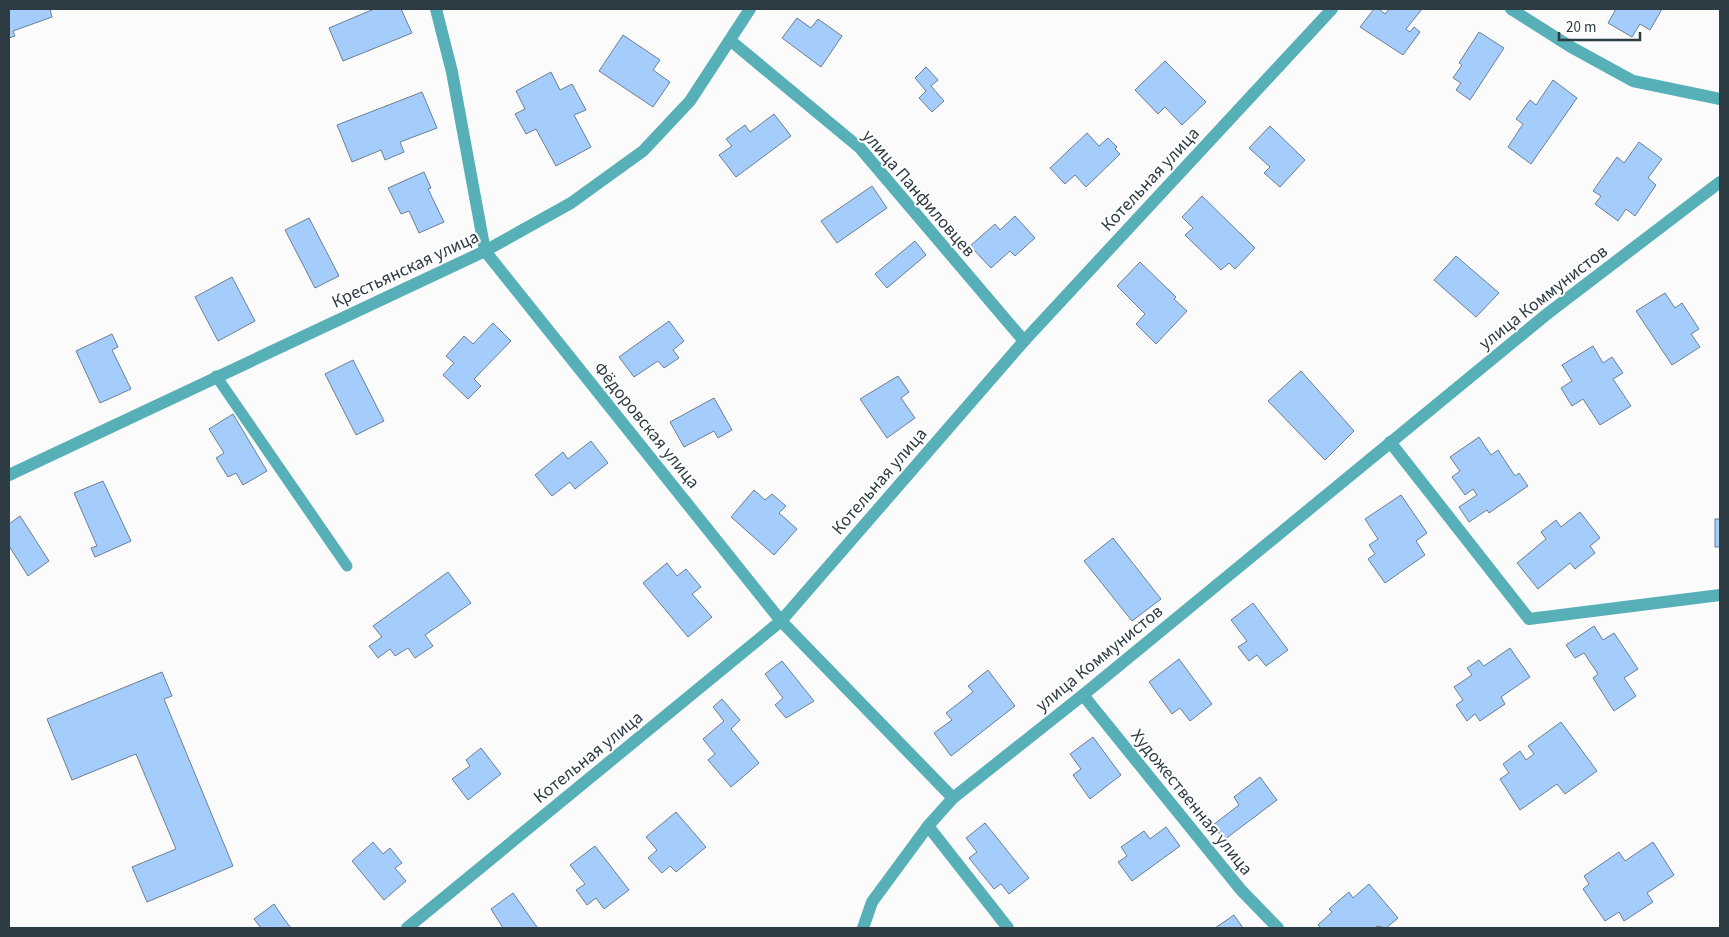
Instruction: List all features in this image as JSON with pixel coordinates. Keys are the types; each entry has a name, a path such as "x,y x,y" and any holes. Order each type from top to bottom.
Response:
{"street":[{"name":"Фёдоровская улица","path":"436,9 452,72 485,251 781,620 953,798"},
{"name":"Крестьянская улица","path":"9,475 485,251 571,203 643,151 690,101 731,41 750,9"},
{"name":"Котельная улица","path":"407,928 781,620 1024,341 1332,9"},
{"path":"1512,9 1571,47 1633,81 1720,99"},
{"name":"улица Панфиловцев","path":"731,41 860,148 1024,341"},
{"name":"улица Коммунистов","path":"863,928 872,902 928,826 953,798 1083,695 1555,308 1720,182"},
{"path":"1390,442 1529,619 1720,595"},
{"name":"Художественная улица","path":"1083,695 1240,890 1278,928"},
{"path":"928,826 1008,928"}],"lane":[{"path":"216,376 347,566"}],"building":[{"path":"9,9 50,9 52,17 13,31 15,36 9,38"},
{"path":"374,9 401,9 412,33 343,61 329,28"},
{"path":"1374,9 1379,9 1385,14 1389,9 1422,9 1406,29 1410,32 1414,27 1420,32 1403,55 1360,27"},
{"path":"1616,9 1662,9 1650,30 1640,24 1632,37 1608,23"},
{"path":"797,18 811,28 818,19 842,36 821,67 782,38"},
{"path":"1479,32 1504,48 1470,100 1456,90 1461,83 1453,78 1462,65 1459,63"},
{"path":"623,35 660,60 653,70 670,82 653,107 599,71"},
{"path":"1165,61 1206,102 1182,125 1165,107 1158,114 1135,90"},
{"path":"926,67 938,80 931,86 944,101 932,112 919,98 926,91 915,78"},
{"path":"551,72 560,90 572,84 586,110 574,115 591,147 556,166 536,129 526,134 515,114 525,109 516,91"},
{"path":"1553,80 1577,98 1531,164 1508,147 1523,124 1516,119 1530,100 1536,105"},
{"path":"422,92 437,128 400,142 404,152 385,160 381,150 352,162 337,125"},
{"path":"774,114 791,136 736,177 719,155 732,146 726,139 745,125 750,132"},
{"path":"1270,126 1305,160 1280,187 1264,173 1270,167 1249,148"},
{"path":"1087,133 1099,146 1108,138 1117,147 1115,149 1120,154 1086,187 1075,175 1065,184 1050,168"},
{"path":"1639,142 1662,159 1648,178 1656,185 1635,216 1626,209 1618,221 1595,204 1601,196 1593,191 1617,157 1624,163"},
{"path":"424,172 431,188 428,189 444,222 419,233 409,211 401,214 388,188"},
{"path":"872,186 887,208 837,243 821,221"},
{"path":"1202,196 1255,248 1235,269 1229,263 1221,270 1185,235 1193,228 1182,217"},
{"path":"1015,216 1035,238 1015,256 1010,251 991,268 970,246 995,224 1000,230"},
{"path":"309,218 339,276 315,288 285,230"},
{"path":"915,241 926,255 887,288 875,274"},
{"path":"1456,256 1499,293 1476,317 1434,280"},
{"path":"1140,262 1176,297 1174,299 1187,311 1156,344 1136,324 1145,314 1117,286"},
{"path":"232,277 255,321 218,341 195,297"},
{"path":"1665,293 1675,308 1682,303 1699,329 1691,334 1700,347 1672,365 1636,311"},
{"path":"669,321 684,341 673,350 679,358 664,368 658,361 634,377 619,357"},
{"path":"493,323 511,341 474,379 481,386 468,399 443,375 454,363 446,356 464,336 473,344"},
{"path":"112,334 118,347 112,350 131,389 100,403 76,351"},
{"path":"1593,346 1603,363 1612,357 1623,373 1613,379 1631,406 1600,425 1583,399 1572,406 1561,388 1572,381 1562,365"},
{"path":"353,360 384,421 356,435 325,374"},
{"path":"1301,371 1354,431 1325,460 1268,401"},
{"path":"898,376 909,392 901,398 915,418 887,438 860,399"},
{"path":"714,398 732,430 718,438 714,431 684,447 670,422"},
{"path":"233,414 267,471 243,485 236,473 228,477 216,458 224,453 209,429"},
{"path":"1479,437 1491,455 1498,450 1515,476 1519,473 1528,486 1489,513 1487,510 1469,522 1459,507 1477,495 1473,489 1465,495 1452,477 1460,471 1450,457"},
{"path":"591,441 608,463 575,489 570,482 552,496 535,475 563,452 568,459"},
{"path":"103,481 131,541 95,557 91,548 97,546 74,493"},
{"path":"754,490 765,500 772,494 786,506 779,513 797,529 774,555 731,517"},
{"path":"1401,495 1427,533 1416,541 1425,555 1385,583 1368,559 1375,554 1369,545 1378,539 1365,519"},
{"path":"1580,512 1600,538 1590,546 1595,553 1575,569 1570,563 1538,589 1517,563 1546,539 1541,532 1556,520 1561,527"},
{"path":"20,516 49,561 28,576 9,546 9,524"},
{"path":"1715,519 1720,519 1720,547 1715,547"},
{"path":"1113,538 1161,599 1132,621 1084,561"},
{"path":"667,563 677,576 686,569 701,587 692,594 712,617 688,637 643,583"},
{"path":"448,572 471,603 425,635 433,646 415,658 408,648 395,656 390,649 378,658 369,646 382,637 373,626"},
{"path":"1253,603 1288,650 1266,666 1257,655 1249,661 1238,647 1247,641 1231,620"},
{"path":"1594,626 1603,640 1614,633 1638,669 1624,678 1636,696 1614,711 1593,678 1598,674 1584,653 1575,658 1566,645"},
{"path":"1510,648 1530,677 1501,697 1505,704 1480,721 1475,714 1467,721 1456,705 1463,700 1454,687 1472,675 1467,668 1479,660 1484,666"},
{"path":"1179,659 1212,704 1190,721 1180,708 1172,714 1149,682"},
{"path":"782,661 814,701 786,718 775,705 783,698 765,674"},
{"path":"988,670 1015,706 951,756 934,733 952,720 946,713 973,692 968,686"},
{"path":"162,672 172,696 164,699 233,866 147,902 132,867 176,849 136,754 72,780 47,719"},
{"path":"722,699 740,720 731,729 759,763 731,787 708,760 715,754 703,739 724,721 713,707"},
{"path":"1561,722 1597,771 1565,794 1557,784 1520,810 1500,779 1509,773 1503,764 1520,751 1526,760 1534,754 1528,746"},
{"path":"1093,737 1121,775 1090,799 1073,775 1081,769 1070,754"},
{"path":"481,748 501,774 468,800 452,779 470,766 466,760"},
{"path":"1260,777 1277,800 1224,840 1213,825 1239,805 1234,797"},
{"path":"676,812 706,847 676,872 670,866 662,873 648,858 657,850 646,837"},
{"path":"985,823 1029,878 1009,894 1001,884 994,889 969,858 977,852 966,838"},
{"path":"1166,827 1180,846 1132,881 1118,862 1127,856 1121,847 1144,831 1150,839"},
{"path":"373,842 383,854 390,848 402,863 395,868 406,881 384,900 352,861"},
{"path":"1653,842 1674,875 1647,893 1653,902 1624,921 1619,912 1605,921 1583,889 1589,884 1584,876 1619,852 1625,861"},
{"path":"595,846 629,890 604,909 596,898 587,905 576,890 585,884 570,865"},
{"path":"1369,884 1398,918 1386,928 1377,926 1375,928 1321,928 1318,925 1332,912 1329,909 1349,892 1353,898"},
{"path":"513,893 538,928 503,928 491,909"},
{"path":"274,904 291,928 261,928 254,919"},
{"path":"1234,915 1243,928 1215,928"}]}
